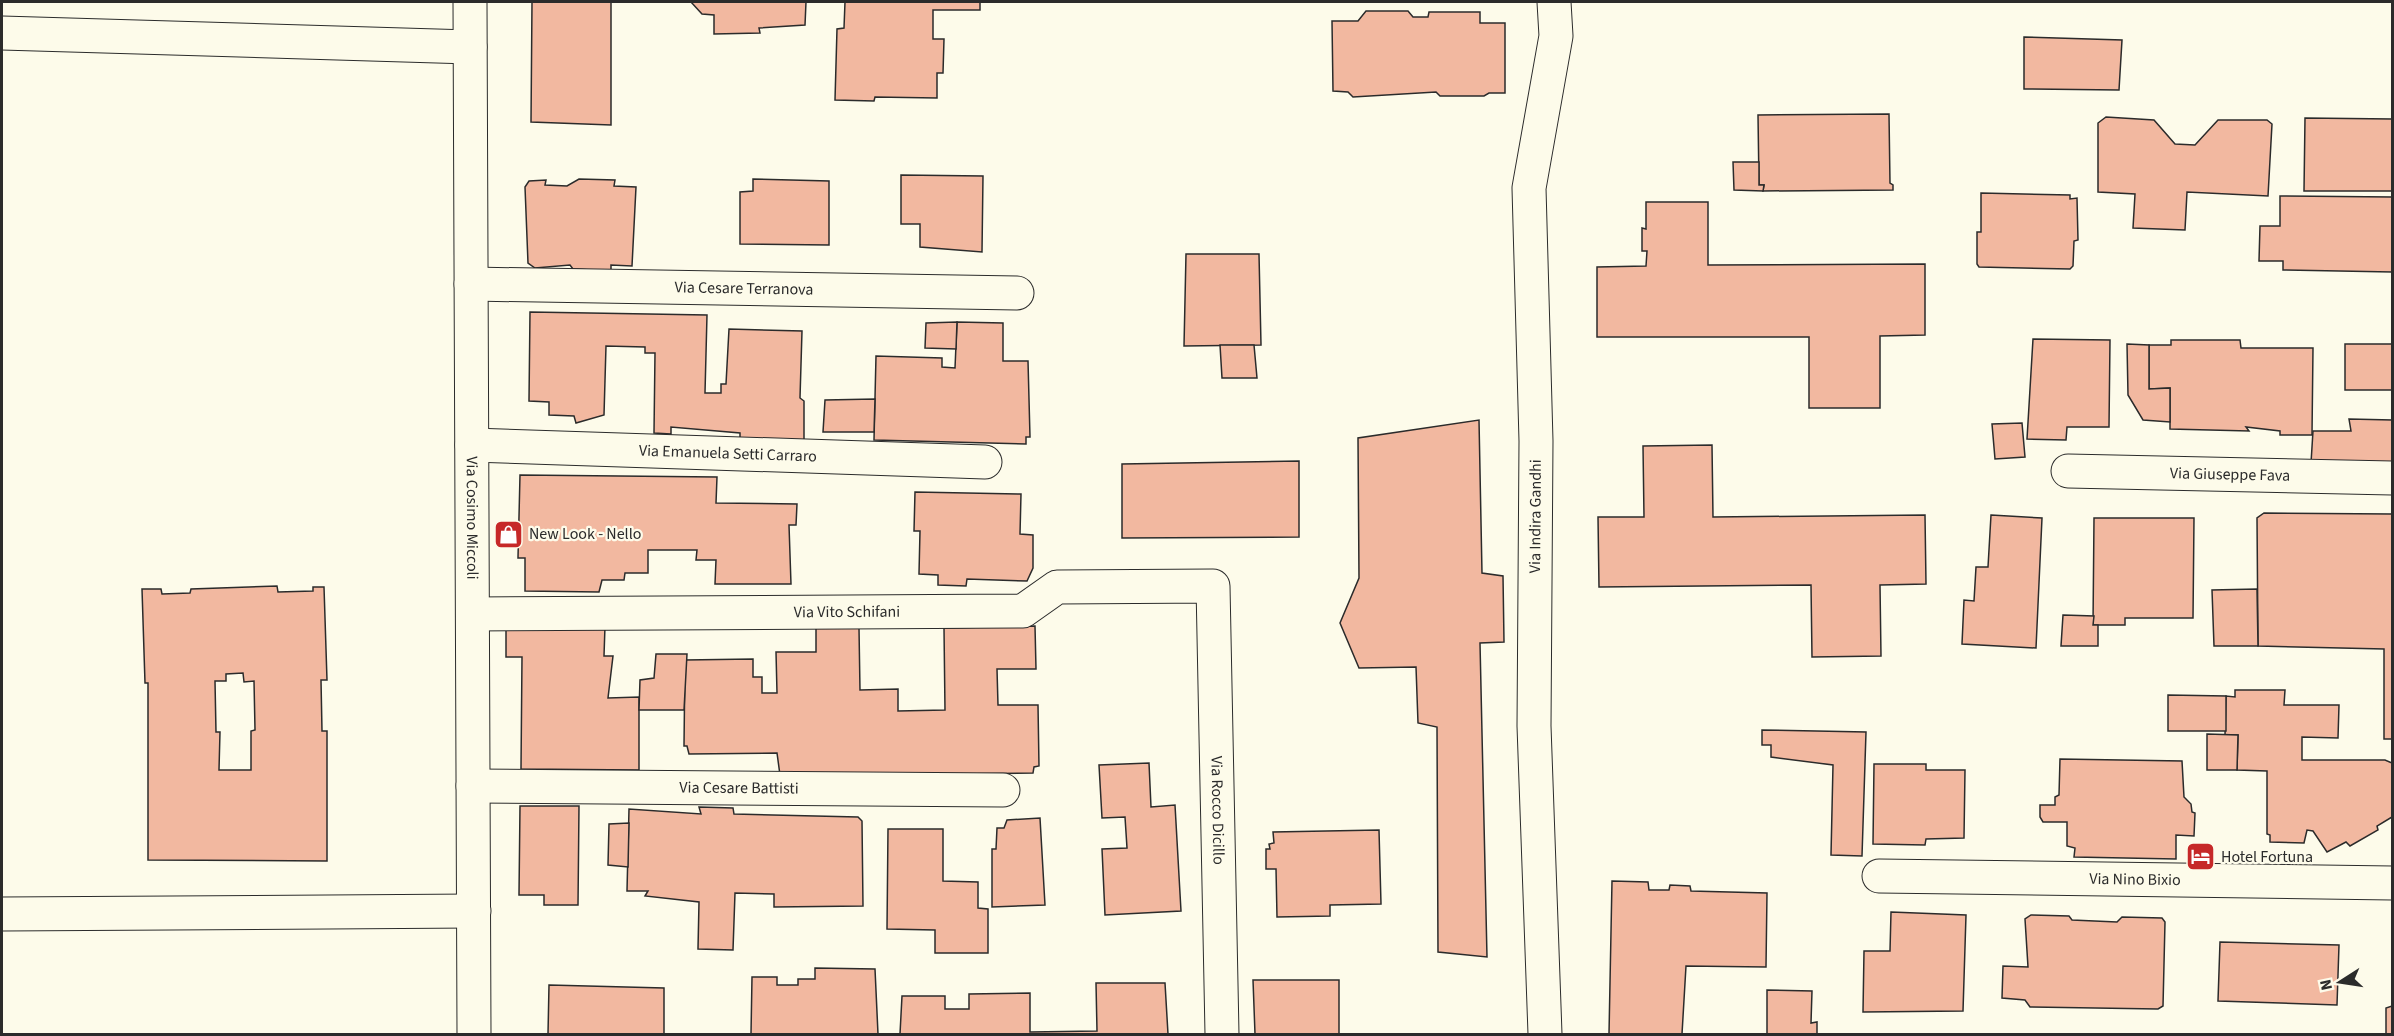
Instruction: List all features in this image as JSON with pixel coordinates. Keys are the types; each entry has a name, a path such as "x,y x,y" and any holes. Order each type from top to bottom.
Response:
{"street":[{"name":"Via Cosimo Miccoli","path":"470,2 474,1035"},
{"name":"Via Indira Gandhi","path":"1545,1035 1534,726 1536,441 1529,188 1556,36 1554,2"},
{"path":"2,33 470,47"},
{"name":"Via Cesare Terranova","path":"471,284 1017,293"},
{"name":"Via Emanuela Setti Carraro","path":"472,445 985,462"},
{"name":"Via Giuseppe Fava","path":"2068,471 2392,478"},
{"name":"Via Vito Schifani","path":"472,614 1023,611 1057,587 1213,586"},
{"name":"Via Rocco Dicillo","path":"1213,586 1222,1035"},
{"name":"Via Cesare Battisti","path":"473,786 1003,790"},
{"name":"Via Nino Bixio","path":"1880,876 2392,883"},
{"path":"2,914 474,911"}],"building":[{"path":"532,2 611,2 611,125 531,122"},
{"path":"691,2 806,2 805,25 759,28 760,33 714,34 714,15 702,14"},
{"path":"845,2 980,2 980,10 933,10 933,39 944,39 943,73 937,73 937,98 875,97 874,101 835,100 837,29 844,28"},
{"path":"1366,11 1408,11 1413,17 1428,17 1429,12 1480,12 1480,23 1505,23 1505,93 1489,93 1484,96 1440,96 1436,92 1353,97 1348,92 1333,91 1332,21 1358,21"},
{"path":"2024,37 2122,40 2119,90 2024,89"},
{"path":"1889,114 1890,183 1893,185 1893,190 1763,191 1764,185 1759,185 1758,115"},
{"path":"2106,117 2154,120 2175,144 2195,145 2218,120 2267,120 2272,124 2268,196 2187,192 2185,230 2133,228 2135,194 2098,192 2098,123"},
{"path":"2305,118 2392,119 2392,191 2304,191"},
{"path":"1733,162 1759,162 1759,185 1764,185 1763,191 1734,190"},
{"path":"901,175 983,176 982,252 920,247 920,224 901,224"},
{"path":"579,179 615,180 614,186 636,187 632,266 611,265 611,271 573,269 570,265 535,268 528,263 525,187 529,181 546,180 545,185 567,186"},
{"path":"753,179 829,181 829,245 740,244 740,192 753,191"},
{"path":"1981,193 2070,195 2070,199 2077,198 2078,240 2074,241 2073,266 2070,269 1979,267 1977,264 1977,232 1981,232"},
{"path":"2280,196 2392,197 2392,272 2283,270 2283,261 2259,261 2260,226 2280,226"},
{"path":"1646,202 1708,202 1708,265 1925,264 1925,335 1880,336 1880,408 1809,408 1809,337 1597,337 1597,267 1646,266 1647,251 1642,251 1642,228 1646,229"},
{"path":"1186,254 1259,254 1261,345 1184,346"},
{"path":"530,312 707,315 705,393 721,393 721,384 726,384 729,329 802,331 800,398 804,401 804,440 740,439 740,433 671,427 671,434 654,433 655,353 645,353 645,347 606,346 604,415 576,423 574,416 549,415 549,402 529,401"},
{"path":"957,322 1003,323 1003,361 1028,361 1030,437 1026,437 1026,444 874,440 876,356 942,358 942,367 955,368"},
{"path":"957,322 956,349 925,348 926,323"},
{"path":"2033,339 2110,340 2109,427 2067,427 2066,440 2027,439"},
{"path":"2171,340 2240,340 2241,348 2313,348 2312,435 2280,435 2280,431 2246,427 2249,431 2170,429 2170,388 2149,389 2149,345 2171,345"},
{"path":"2127,344 2149,345 2149,389 2170,388 2170,422 2143,420 2128,395"},
{"path":"2345,344 2392,344 2392,390 2345,390"},
{"path":"1220,345 1254,345 1257,378 1222,378"},
{"path":"875,399 874,432 823,432 825,400"},
{"path":"2349,419 2392,420 2392,464 2311,463 2313,431 2351,431"},
{"path":"1479,420 1482,573 1503,576 1504,642 1480,643 1487,957 1438,952 1437,727 1418,723 1416,667 1359,668 1340,623 1359,578 1358,438"},
{"path":"2022,423 2025,457 1995,459 1992,424"},
{"path":"1712,445 1713,517 1925,515 1926,584 1880,585 1881,656 1812,657 1811,585 1599,587 1598,517 1644,517 1643,446"},
{"path":"1299,461 1299,537 1122,538 1122,464"},
{"path":"520,475 717,477 716,503 797,504 796,525 789,525 791,584 715,584 716,560 696,560 697,550 648,550 648,573 625,573 624,580 602,580 599,592 525,591 525,558 518,558"},
{"path":"915,492 1021,494 1020,534 1033,535 1033,568 1027,581 967,579 966,586 938,585 938,575 919,574 920,531 914,531"},
{"path":"2264,513 2392,514 2392,739 2384,739 2384,649 2258,646 2257,518"},
{"path":"1991,515 2042,518 2036,648 1962,644 1964,600 1974,601 1976,567 1988,567"},
{"path":"2094,518 2194,518 2193,618 2125,618 2125,625 2093,625"},
{"path":"277,586 278,592 313,591 313,587 324,587 327,680 321,680 322,731 327,731 327,861 148,860 148,683 145,683 142,589 161,589 162,594 190,593 191,589","holes":["243,673 244,682 254,681 255,730 251,731 251,770 219,770 220,732 216,732 215,681 226,681 226,674"]},
{"path":"2257,589 2258,646 2214,646 2212,590"},
{"path":"2063,615 2094,616 2093,625 2098,625 2098,646 2061,646"},
{"path":"510,625 605,626 604,656 613,656 608,698 639,697 639,770 521,769 522,657 506,657 506,630 509,630"},
{"path":"1035,626 1036,669 997,669 998,705 1038,705 1039,766 1034,767 1033,773 785,776 780,775 777,753 689,754 687,746 684,746 685,660 753,659 753,677 762,677 762,693 777,693 776,652 816,652 816,628 859,628 860,690 898,689 898,711 945,710 944,628"},
{"path":"656,654 687,654 684,710 639,710 640,680 654,678"},
{"path":"2235,690 2285,690 2284,705 2339,705 2338,738 2302,737 2302,760 2385,760 2392,763 2392,817 2377,826 2378,830 2350,846 2346,842 2327,852 2313,831 2307,830 2304,843 2270,842 2270,835 2267,834 2267,771 2237,770 2238,735 2225,735 2226,696 2235,697"},
{"path":"2168,695 2226,696 2226,731 2168,731"},
{"path":"1762,730 1866,732 1862,856 1831,855 1833,765 1771,757 1771,745 1762,745"},
{"path":"2207,734 2238,735 2237,770 2207,770"},
{"path":"2060,759 2182,761 2184,797 2191,804 2192,812 2195,813 2194,836 2176,835 2176,859 2074,857 2075,848 2067,846 2067,822 2043,822 2040,817 2040,805 2055,805 2055,797 2059,795"},
{"path":"1149,763 1151,807 1175,805 1181,911 1105,915 1102,849 1127,848 1125,817 1102,818 1099,765"},
{"path":"1874,764 1926,764 1926,770 1965,770 1964,838 1926,839 1925,845 1873,844"},
{"path":"520,806 579,806 578,905 544,905 544,895 519,895"},
{"path":"699,807 733,808 734,814 858,817 862,821 863,906 774,907 774,894 735,893 733,950 698,949 699,902 645,896 648,891 627,891 629,809 701,814"},
{"path":"1040,818 1045,905 992,907 992,849 996,849 997,828 1004,828 1007,820"},
{"path":"629,823 628,867 608,865 609,824"},
{"path":"888,829 943,829 943,881 978,882 978,908 988,909 988,953 935,953 935,930 887,929"},
{"path":"1379,830 1381,904 1330,905 1330,916 1277,917 1276,869 1266,869 1266,849 1270,849 1269,844 1274,843 1273,832"},
{"path":"1612,881 1648,882 1649,890 1669,890 1670,885 1690,886 1691,891 1767,893 1766,967 1686,966 1682,1034 1609,1034"},
{"path":"1891,912 1966,915 1963,1011 1863,1012 1864,951 1890,951"},
{"path":"2031,915 2069,916 2072,920 2117,922 2122,917 2162,918 2165,922 2163,1006 2158,1009 2030,1007 2025,1000 2002,998 2003,966 2028,967 2025,919"},
{"path":"2220,942 2339,945 2337,1005 2218,1001"},
{"path":"815,968 875,969 878,1034 751,1034 752,977 777,977 777,985 798,985 798,979 815,979"},
{"path":"1253,980 1339,980 1339,1034 1255,1034"},
{"path":"1096,983 1165,983 1168,1034 900,1034 902,996 945,996 945,1009 969,1009 969,994 1030,993 1030,1032 1097,1031"},
{"path":"549,985 664,988 664,1034 548,1034"},
{"path":"1767,990 1812,991 1811,1023 1817,1022 1817,1034 1767,1034"},
{"path":"2392,1006 2392,1034 2386,1034 2386,1008"}],"place":[{"name":"New Look - Nello","path":"508,534"},
{"name":"Hotel Fortuna","path":"2200,857"}]}
